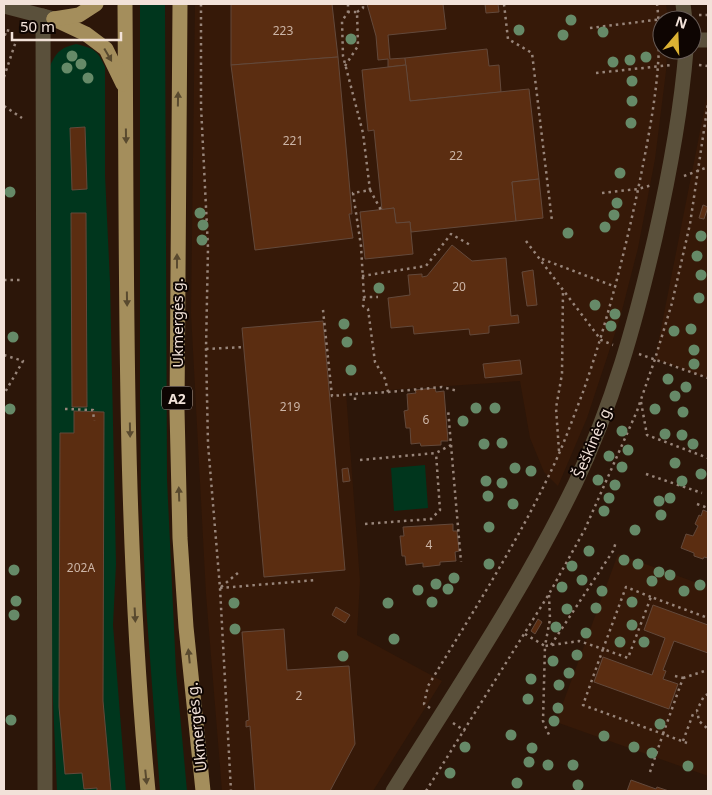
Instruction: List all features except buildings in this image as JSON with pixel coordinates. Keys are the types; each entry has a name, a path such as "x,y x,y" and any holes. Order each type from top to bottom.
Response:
{"highway":[{"path":"49,17 79,15 96,4"},
{"path":"125,4 132,566 142,736 148,791"},
{"name":"Ukmergės g.","path":"180,4 177,410 180,538 186,627 203,791"},
{"path":"49,17 86,34 106,49 125,88"}],"street":[{"path":"4,6 49,17 45,791"},
{"name":"Šeškinės g.","path":"393,791 532,568 558,518 603,418 627,350 665,192 678,121 685,60"}],"path":[{"path":"201,4 201,106 208,248 206,264 208,463 220,588 231,791"},
{"path":"348,4 348,12 342,21 343,56 363,133 370,190 381,210"},
{"path":"348,12 357,12 362,8 362,4"},
{"path":"504,4 508,38 532,53 552,222"},
{"path":"345,66 358,46 357,12"},
{"path":"590,28 652,21"},
{"path":"4,34 8,35 9,26"},
{"path":"4,77 16,41"},
{"path":"465,731 424,704 428,686 522,530 559,453 601,340 616,287 638,189 647,143 658,60"},
{"path":"596,73 657,66 676,60"},
{"path":"693,60 708,66"},
{"path":"4,106 22,118"},
{"path":"602,193 638,189"},
{"path":"370,190 353,193 361,246 363,306 368,309 376,362 385,379 388,392"},
{"path":"362,276 426,266 451,234 472,246"},
{"path":"526,241 601,340 708,378"},
{"path":"540,259 616,287"},
{"path":"4,280 22,280"},
{"path":"559,453 556,408 562,374 563,289"},
{"path":"364,297 378,297"},
{"path":"323,310 332,396 442,387 458,391"},
{"path":"206,350 244,347"},
{"path":"4,355 23,361 4,394"},
{"path":"355,394 355,400"},
{"path":"640,401 647,435 708,458"},
{"path":"448,408 461,562"},
{"path":"65,409 93,410 94,421"},
{"path":"360,460 436,453 451,445"},
{"path":"365,524 431,519 440,510 436,453"},
{"path":"646,474 702,493"},
{"path":"697,504 708,508"},
{"path":"551,645 613,551 616,542"},
{"path":"220,588 239,572"},
{"path":"220,588 318,580"},
{"path":"687,743 583,705 626,587 708,618"},
{"path":"549,594 550,619 544,646 542,721 550,737"},
{"path":"525,634 544,646 579,641 628,658 651,597"},
{"path":"675,676 683,678 708,670"},
{"path":"650,772 683,678"},
{"path":"708,694 704,696 697,710 699,721 708,728"},
{"path":"683,741 693,714 697,713"}],"shaded area":[{"path":"195,4 666,4 667,10 652,10 652,60 667,60 666,71 655,159 638,248 620,318 587,418 558,486 544,472 530,438 520,381 346,393 360,581 357,635 442,681 373,791 222,791 206,594 191,313"},
{"path":"708,91 708,378 655,359"},
{"path":"618,554 708,587 708,776 556,722"}],"green space":[{"path":"140,4 165,4 167,479 176,671 187,791 160,791 146,605 141,490 140,397"},
{"path":"76,44 87,47 97,53 105,67 105,175 110,282 116,564 113,625 126,791 57,791 52,679 50,66 60,51"},
{"path":"425,465 428,508 394,511 391,468"}]}
